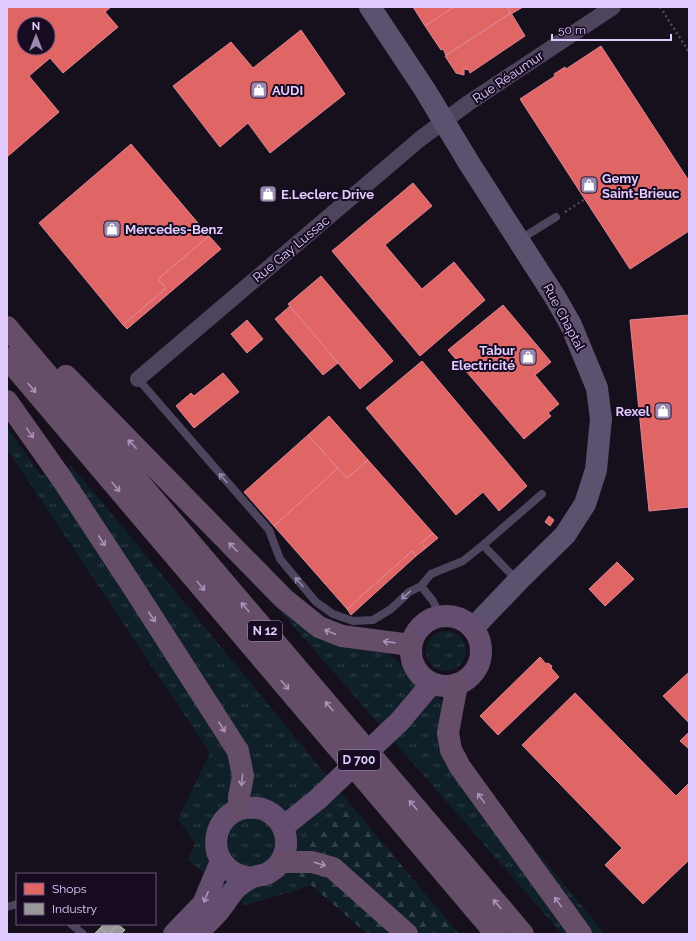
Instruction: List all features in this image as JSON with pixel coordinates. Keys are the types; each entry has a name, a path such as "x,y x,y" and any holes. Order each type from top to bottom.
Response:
{"highway":[{"path":"7,315 283,598 319,627 342,636 411,645"},
{"name":"N 12","path":"7,327 522,934"},
{"name":"N 12","path":"7,358 496,934"},
{"path":"7,401 110,551 238,751 243,776 239,797 239,809"},
{"path":"457,684 448,733 451,750 460,767 581,934"},
{"path":"281,862 312,862 333,868 407,934"}],"main road":[{"name":"Rue Chaptal","path":"370,7 555,297 571,325 598,388 601,419 596,470 585,504 565,535 473,628"},
{"path":"440,615 449,615 466,622 473,628 479,638 481,649 480,661 475,671 467,679 449,686 432,683 420,675 413,664 410,655 414,635 421,626 430,619 440,615"},
{"name":"D 700","path":"283,827 318,799 400,721 432,683"},
{"path":"196,934 216,914 237,888 251,878 268,873 275,868 281,862 286,851 286,839 283,827 278,818 260,808 249,807 239,809 230,814 218,831 216,841 217,851 221,861 227,868 234,873 251,878"},
{"path":"174,934 203,904 221,861"}],"street":[{"name":"Rue Réaumur","path":"444,121 467,104 613,7"},
{"name":"Rue Gay Lussac","path":"138,379 420,139 444,121"}],"lane":[{"path":"519,241 556,217"},
{"path":"138,379 269,530 280,559 316,602 333,614 353,621 373,620 392,608 409,592 421,586 431,574 463,561 542,494"},
{"path":"483,545 508,571 519,580"},
{"path":"421,586 433,601 440,615"},
{"path":"72,925 82,934"}],"path":[{"path":"660,7 689,52"},
{"path":"556,217 585,199"}],"green space":[{"path":"7,427 41,476 71,466 351,805 308,832 297,890 245,905 188,860 195,843 178,819 210,753 7,449"},
{"path":"251,549 304,603 331,625 383,649 442,701 441,746 490,795 605,934 562,934 241,566"},
{"path":"446,631 460,637 466,651 460,665 446,671 432,665 426,651 432,637"},
{"path":"351,805 459,934 367,934 311,885 297,890 308,832"}],"building: Shops":[{"path":"7,7 111,7 105,12 118,27 63,73 50,58 29,76 59,112 7,157"},
{"path":"413,7 454,7 425,26"},
{"path":"454,7 507,7 511,13 446,55 425,26"},
{"path":"507,7 523,7 511,14"},
{"path":"511,13 525,36 470,73 469,70 464,69 464,75 456,73 445,56"},
{"name":"AUDI","path":"301,30 345,94 270,153 248,123 220,147 173,86 231,42 253,68"},
{"path":"601,46 689,181 689,231 630,269 520,99 555,76 554,74 565,67 566,69"},
{"path":"131,144 209,236 158,279 166,288 123,325 39,223"},
{"path":"413,183 432,206 385,245 422,289 454,262 485,300 420,356 332,251"},
{"path":"209,236 221,249 127,329 123,325 166,288 158,279"},
{"path":"321,276 393,361 360,389 288,304"},
{"path":"503,305 551,362 535,375 559,404 548,413 551,416 524,439 448,350"},
{"path":"290,306 338,363 323,375 275,319"},
{"path":"689,315 689,507 649,511 630,320"},
{"path":"247,320 263,339 247,353 231,334"},
{"path":"422,361 527,486 499,511 483,492 456,515 366,408"},
{"path":"223,373 239,392 194,428 176,406 191,393 194,396"},
{"path":"329,416 368,460 347,478 308,435"},
{"path":"308,435 338,468 274,526 244,492"},
{"path":"368,460 433,533 421,543 426,548 416,556 412,551 347,609 274,526 338,468 347,478"},
{"path":"549,516 554,520 550,526 545,522"},
{"path":"433,533 438,538 426,548 421,543"},
{"path":"412,551 416,556 351,615 347,609"},
{"path":"617,562 634,579 605,606 589,589"},
{"path":"540,657 546,664 548,663 552,666 551,668 559,677 498,735 480,716"},
{"path":"689,672 689,723 663,696"},
{"path":"575,693 676,796 689,783 689,860 643,904 605,865 622,848 522,745"},
{"path":"689,732 689,749 680,741"}],"building: Industry":[{"path":"103,925 117,925 109,934 100,928"},
{"path":"117,925 125,930 121,934 109,934"},
{"path":"100,928 107,934 96,934 95,933"}],"place":[{"name":"AUDI","path":"259,90"},
{"name":"Gemy Saint-Brieuc","path":"589,185"},
{"name":"E.Leclerc Drive","path":"268,194"},
{"name":"Mercedes-Benz","path":"112,229"},
{"name":"Tabur Electricité","path":"528,357"},
{"name":"Rexel","path":"663,411"}]}
